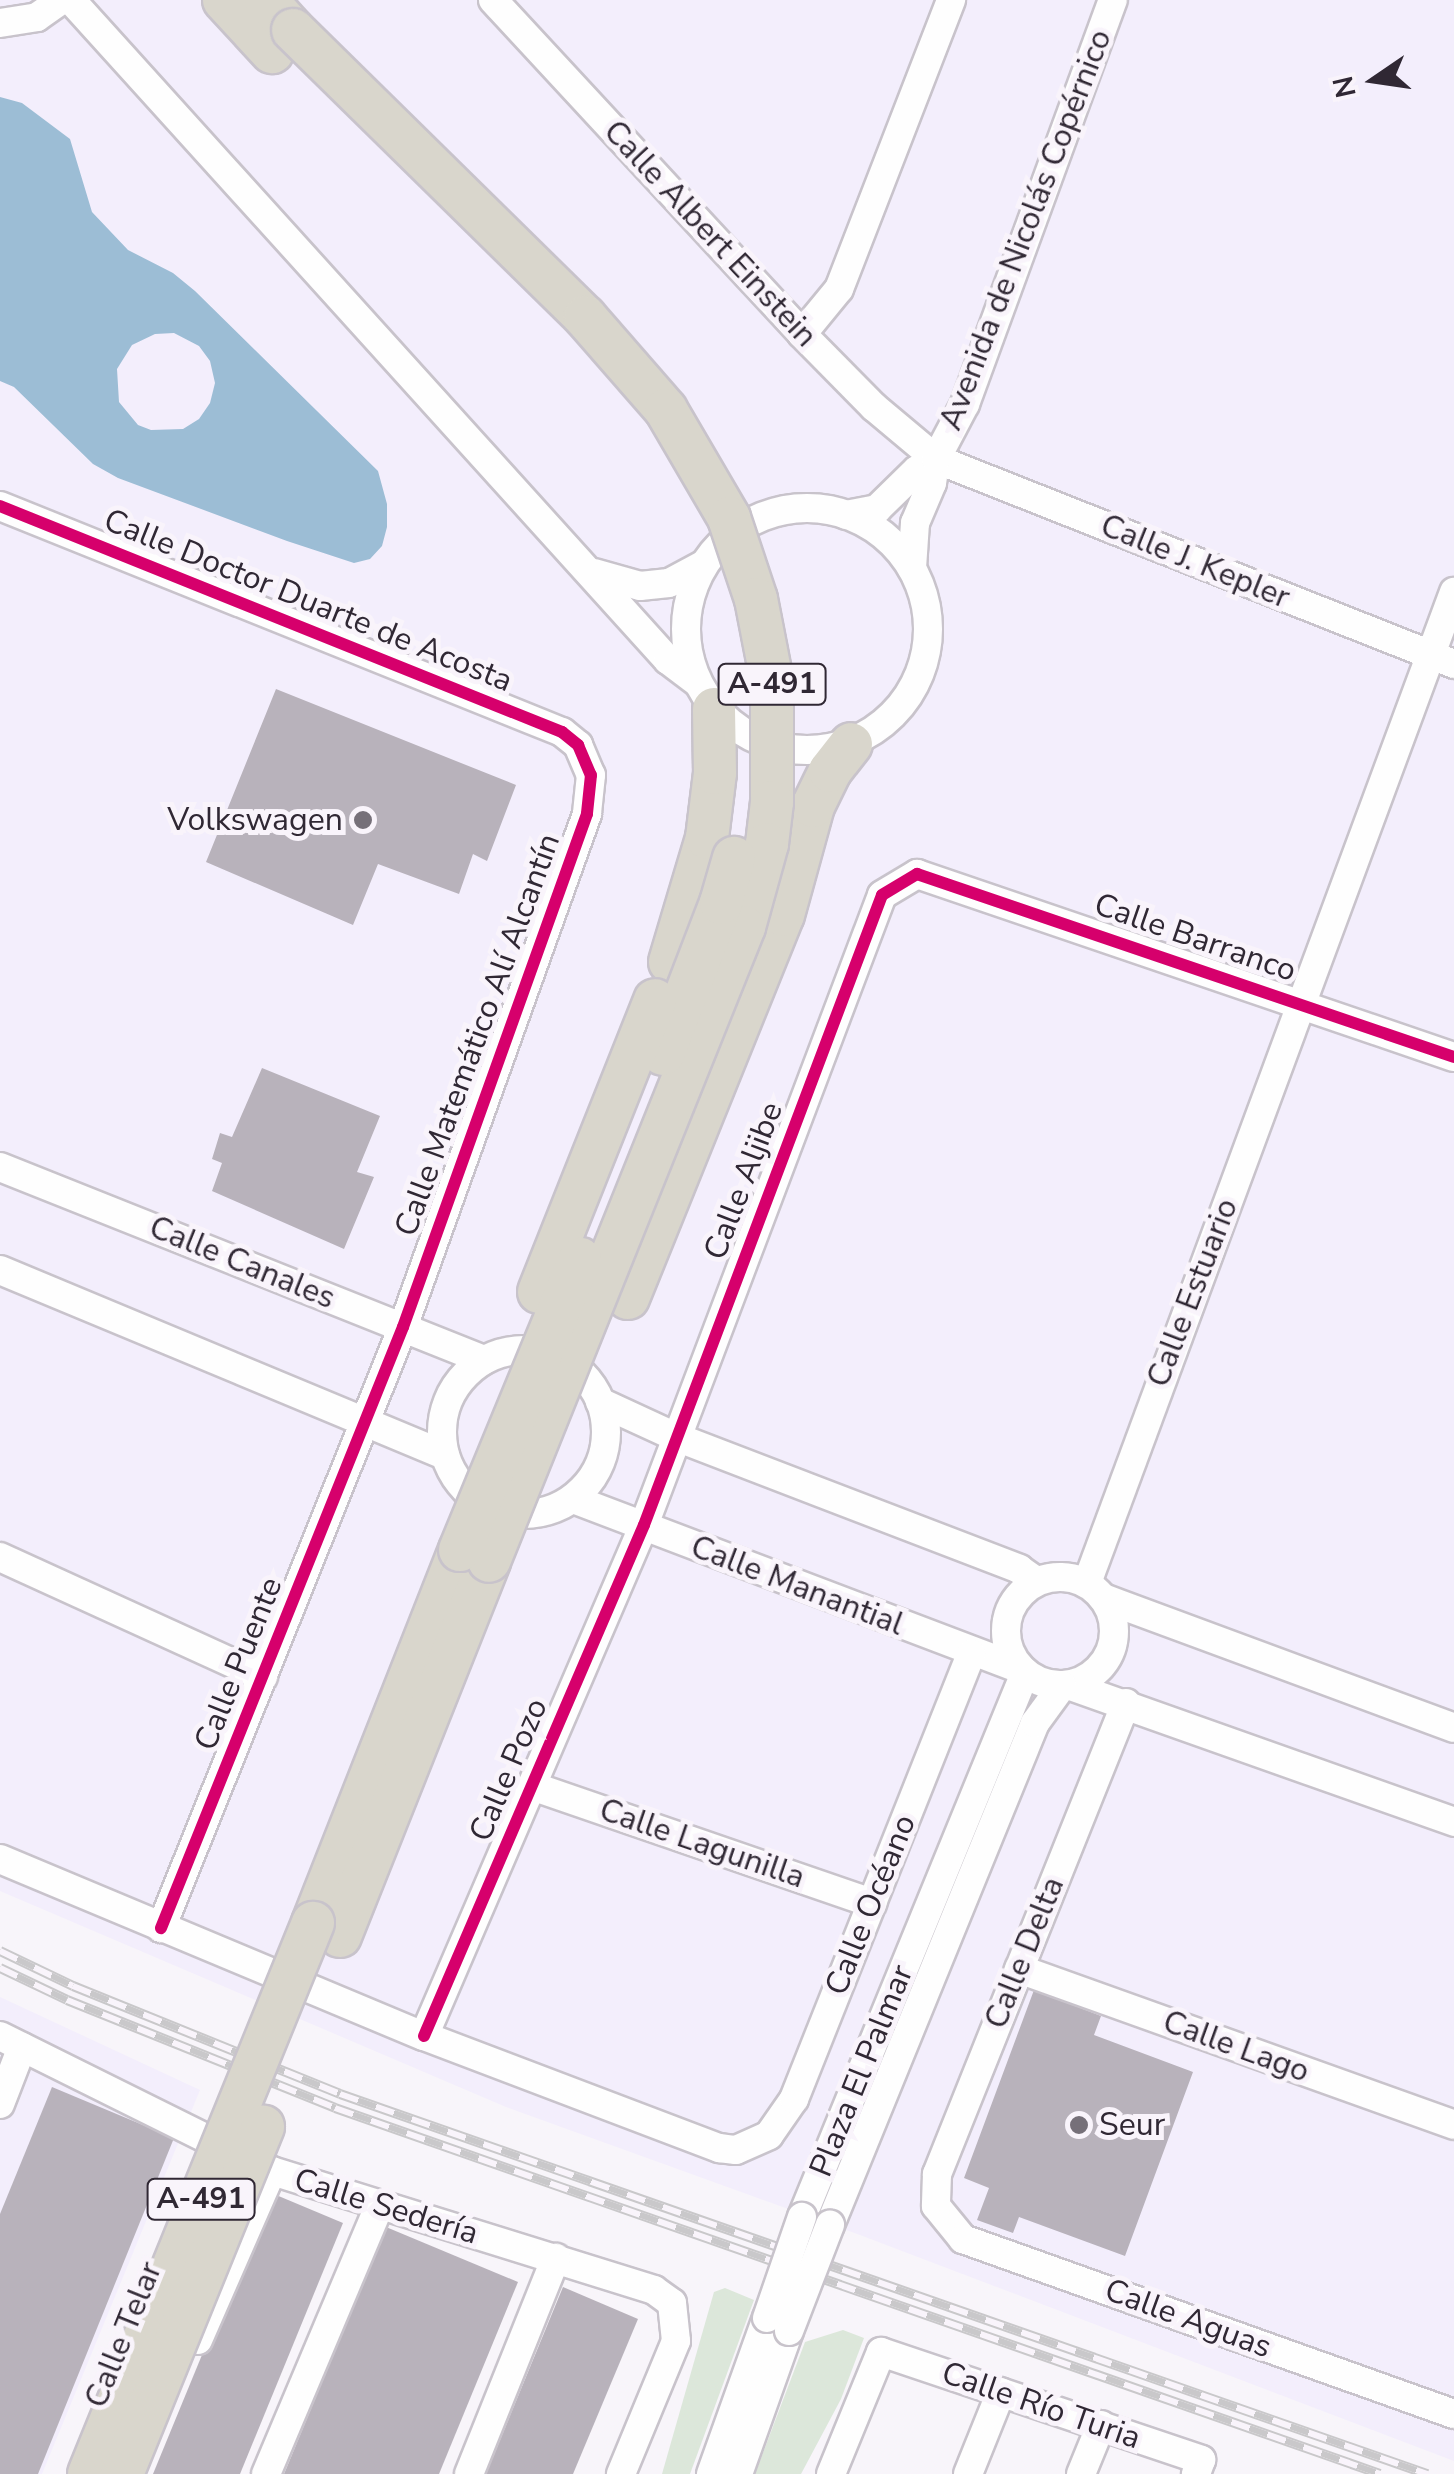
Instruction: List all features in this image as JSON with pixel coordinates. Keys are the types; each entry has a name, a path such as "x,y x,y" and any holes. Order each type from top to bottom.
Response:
{"highway":[{"name":"A-491","path":"122,2474 327,1930 516,1450 721,904 741,823 745,783 740,661 723,587 694,511 631,410 277,27 224,0"},
{"path":"705,695 715,773 707,838 670,962 548,1264 510,1380 516,1450 560,1433 628,1298 783,915 813,806 850,744"},
{"name":"A-491","path":"90,2474 327,1930"}],"street":[{"path":"0,23 37,16 61,0"},
{"path":"71,0 594,573 668,660 742,733 777,748 814,752 850,744 897,712 924,663 926,607 912,568 885,536 846,515 821,508 787,509 754,519 725,538 703,565 690,593 685,622 687,652 705,695"},
{"name":"Calle Albert Einstein","path":"493,0 802,334 874,407 936,458"},
{"path":"802,334 839,289 951,0"},
{"name":"Avenida de Nicolás Copérnico","path":"936,458 965,404 1114,0"},
{"path":"846,515 877,509 917,470 936,458"},
{"path":"912,568 915,523 932,483 936,458"},
{"name":"Calle J. Kepler","path":"936,458 1442,660"},
{"name":"Calle Doctor Duarte de Acosta","path":"0,506 562,732 586,758"},
{"path":"594,573 640,586 669,582 703,565"},
{"name":"Calle Estuario","path":"1095,1590 1302,1003 1442,660 1454,592"},
{"name":"Calle Matemático Alí Alcantín","path":"367,1420 586,814 592,792 586,758"},
{"name":"Calle Barranco","path":"917,874 1454,1057"},
{"name":"Calle Aljibe","path":"644,1525 882,895 917,874"},
{"name":"Calle Canales","path":"0,1166 484,1360"},
{"path":"0,1270 445,1455"},
{"path":"517,1351 552,1355 572,1366 600,1402 606,1434 600,1465 573,1499 531,1515 498,1510 468,1493 445,1455 443,1422 452,1391 484,1360 517,1351"},
{"path":"600,1402 676,1437 1019,1569 1036,1581"},
{"name":"Calle Puente","path":"161,1928 367,1420"},
{"name":"Calle Manantial","path":"573,1499 1024,1672"},
{"name":"Calle Pozo","path":"424,2036 644,1525"},
{"path":"0,1558 263,1677"},
{"path":"1454,1728 1062,1576 1036,1581 1016,1598 1006,1622 1008,1648 1024,1672 1126,1703 1454,1822"},
{"path":"1065,1685 1083,1680 1107,1659 1114,1628 1095,1590"},
{"name":"Calle Océano","path":"424,2036 719,2148 736,2150 769,2135 794,2099 971,1654"},
{"name":"Plaza El Palmar","path":"738,2474 802,2217 1024,1672"},
{"name":"Plaza El Palmar","path":"711,2474 778,2324 830,2225 1035,1722 1065,1685"},
{"name":"Calle Delta","path":"936,2206 937,2174 1126,1703"},
{"name":"Calle Lagunilla","path":"532,1786 872,1903"},
{"path":"0,1859 424,2036"},
{"name":"Calle Lago","path":"1019,1969 1454,2125"},
{"path":"0,2104 11,2042"},
{"name":"Calle Sedería","path":"11,2042 272,2172 636,2282 672,2303 676,2341 622,2474"},
{"name":"Calle Telar","path":"67,2474 204,2140"},
{"name":"Calle Telar","path":"140,2474 272,2172"},
{"path":"266,2474 379,2206"},
{"name":"Calle Aguas","path":"936,2206 963,2239 1454,2414"},
{"path":"468,2474 556,2258"},
{"name":"Calle Río Turia","path":"832,2474 881,2352 1101,2425 1199,2467"},
{"path":"968,2474 1000,2392"},
{"path":"1081,2474 1101,2425"}],"shaded area":[{"path":"0,0 1454,0 1454,2461 860,2235 506,2107 0,1891"},
{"path":"0,1997 200,2090 42,2474 0,2474"},
{"path":"725,2288 754,2300 690,2474 662,2474 714,2292"},
{"path":"843,2330 864,2338 841,2399 801,2474 755,2474 805,2342"}],"water":[{"path":"0,97 22,103 70,139 92,212 128,250 173,273 195,291 378,471 387,504 382,546 370,559 354,563 118,478 93,464 14,387 0,381","holes":["174,333 199,346 210,361 215,383 210,403 199,419 183,429 151,430 138,425 119,402 117,369 132,345 155,334"]}],"building":[{"name":"Volkswagen","path":"276,689 516,785 487,861 473,854 459,894 378,864 353,925 206,862"},
{"path":"262,1068 380,1116 357,1172 374,1177 344,1249 212,1191 222,1163 212,1159 220,1133 232,1137"},
{"name":"Seur","path":"1034,1990 1101,2016 1094,2035 1193,2072 1125,2256 1019,2217 1013,2233 977,2220 989,2188 964,2178"},
{"path":"52,2087 174,2138 38,2474 0,2474 0,2214"},
{"path":"269,2192 343,2223 240,2474 153,2474"},
{"path":"386,2227 518,2282 439,2474 284,2474"},
{"path":"563,2287 638,2319 573,2474 486,2474"}],"railway":[{"path":"0,1951 73,1986 340,2094 1427,2474"},
{"path":"0,1968 67,2000 335,2108 1380,2474"}],"cycle path":[{"path":"0,506 562,732 578,745 591,775 587,814 403,1327 161,1928"},
{"path":"424,2036 644,1525 882,895 917,874 1454,1057"}],"place":[{"name":"Volkswagen","path":"363,820"},
{"name":"Seur","path":"1079,2125"}]}
